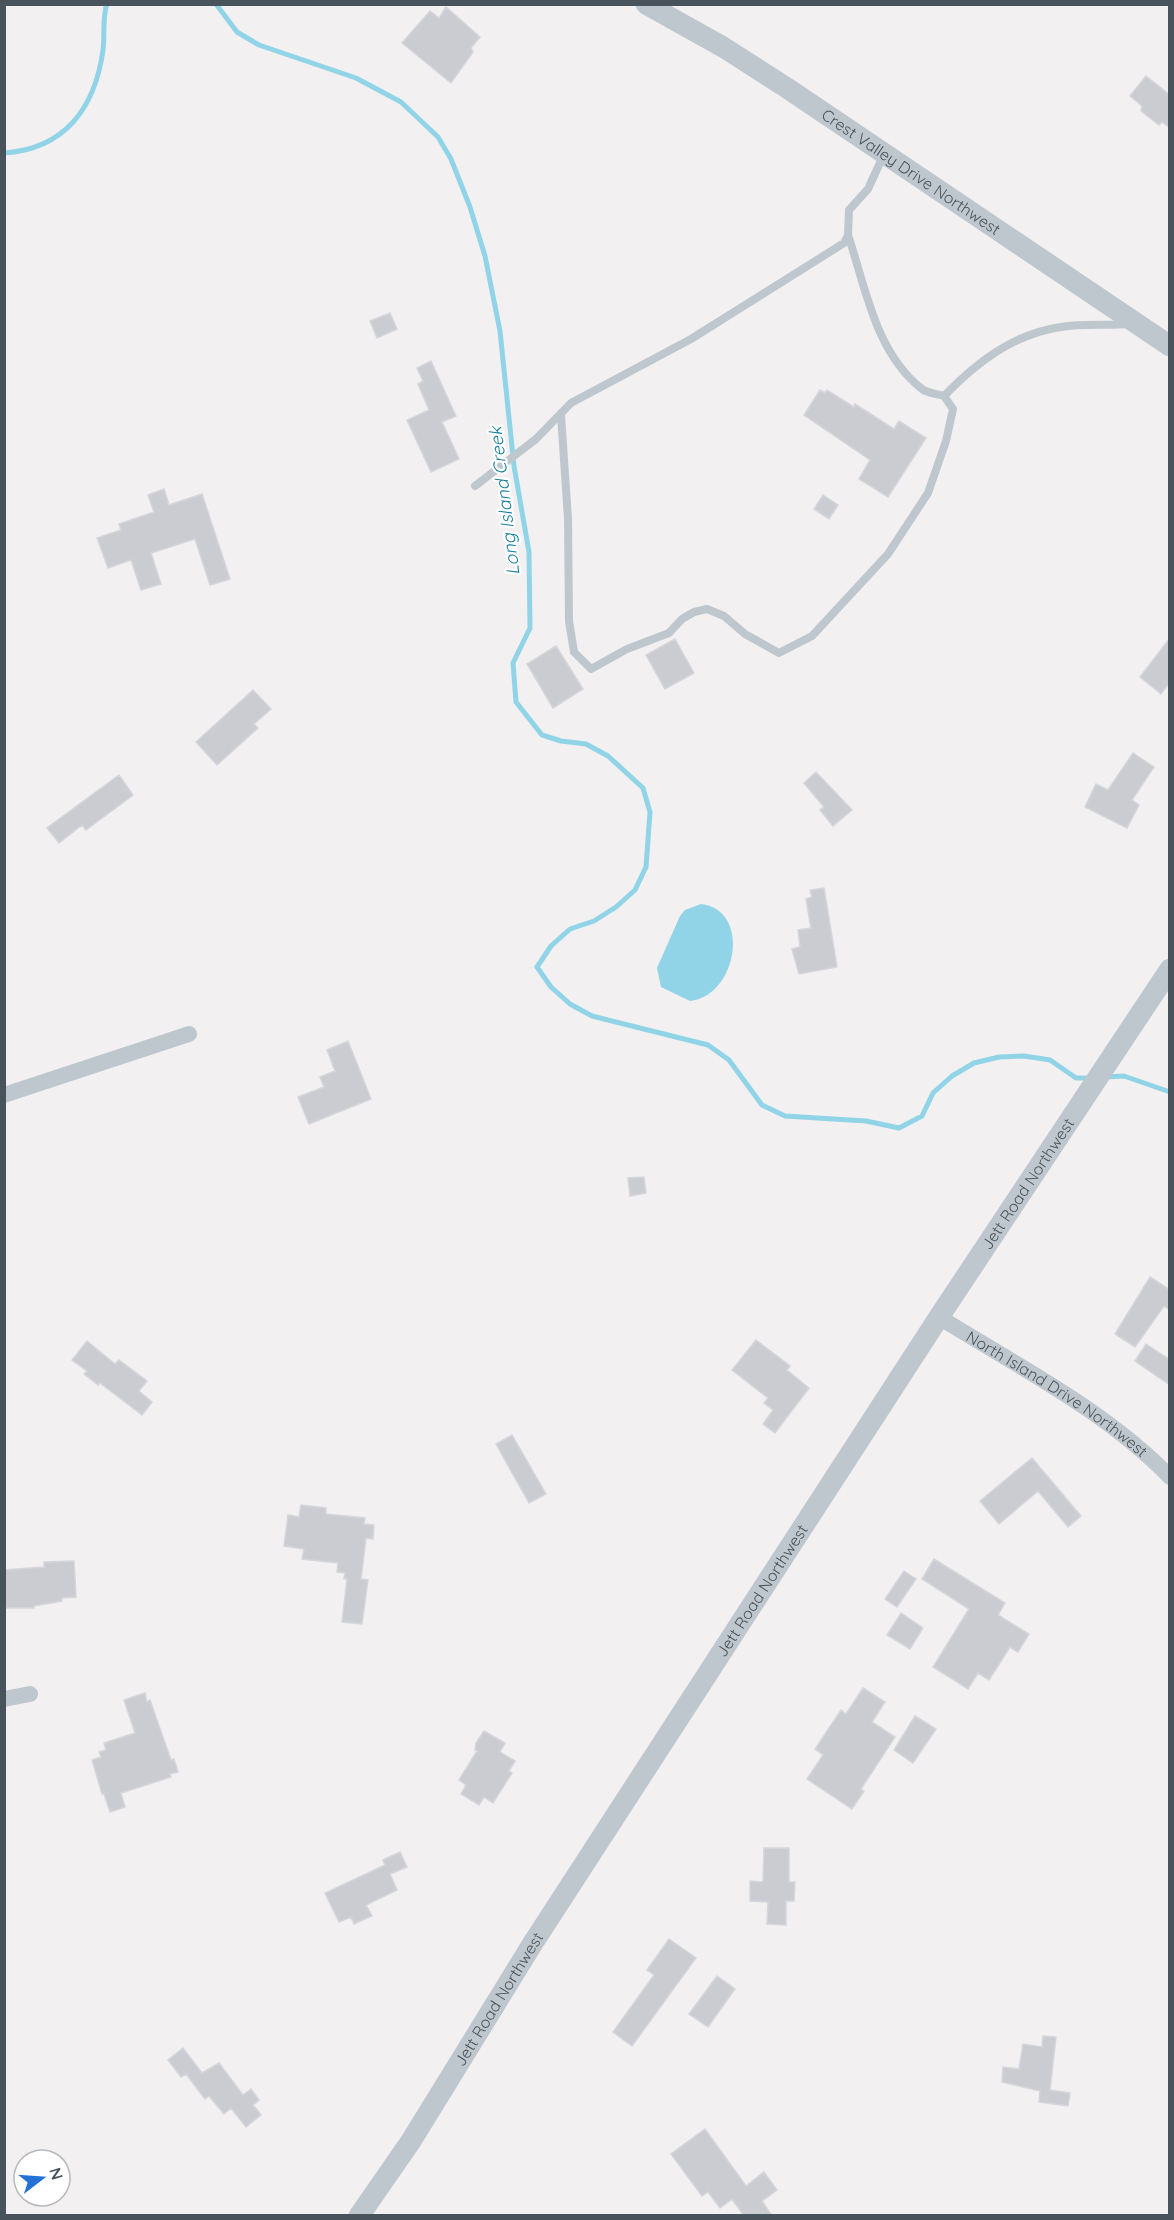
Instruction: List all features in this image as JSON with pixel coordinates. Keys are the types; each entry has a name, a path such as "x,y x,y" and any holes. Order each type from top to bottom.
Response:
{"street":[{"name":"Crest Valley Drive Northwest","path":"655,6 723,47 1170,346"},
{"name":"Jett Road Northwest","path":"359,2216 411,2141 532,1943 939,1317 1170,969"},
{"path":"4,1095 189,1034"},
{"name":"North Island Drive Northwest","path":"939,1317 1093,1413 1127,1438 1170,1477"},
{"path":"4,1699 30,1694"}],"lane":[{"path":"561,415 568,519 569,621 574,652 591,669 627,649 669,633 694,612 707,609 724,616 745,634 779,653 812,636 888,554 928,493 951,424 953,409 944,396 923,391 887,345 867,305 862,276 848,235 849,210 868,189 885,154"},
{"path":"476,486 491,471 536,439 578,399 691,339 805,269 844,243 848,235"},
{"path":"944,396 980,362 1000,348 1023,337 1061,327 1136,324"}],"water":[{"path":"701,904 717,910 727,921 732,936 732,953 728,970 719,985 706,996 690,1001 661,987 657,968 680,916 685,910"}],"building":[{"path":"446,7 480,37 471,48 473,52 451,83 402,43 430,11 439,18"},
{"path":"1146,76 1170,95 1170,128 1162,122 1159,125 1141,111 1142,106 1130,96"},
{"path":"390,313 397,329 377,338 370,321"},
{"path":"431,361 456,416 442,422 459,459 431,472 407,420 429,410 418,384 423,381 417,368"},
{"path":"820,390 825,393 827,390 854,407 855,404 894,429 899,421 926,438 888,497 859,479 870,460 804,415"},
{"path":"164,489 169,505 202,494 230,579 210,585 195,539 151,553 161,584 141,590 131,560 108,568 97,538 121,530 119,524 154,512 148,495"},
{"path":"823,495 838,505 829,519 814,509"},
{"path":"1170,638 1170,682 1161,694 1140,677"},
{"path":"675,639 694,673 665,689 646,655"},
{"path":"556,646 583,689 553,708 527,664"},
{"path":"253,690 271,709 254,724 258,728 217,765 196,742"},
{"path":"1133,753 1154,767 1132,800 1139,805 1127,828 1085,807 1096,784 1108,790"},
{"path":"816,772 852,810 833,826 820,810 824,807 804,783"},
{"path":"119,775 133,795 86,830 82,825 59,843 47,828"},
{"path":"824,888 837,967 799,974 792,949 800,947 798,930 811,928 806,899 812,897 810,890"},
{"path":"348,1041 371,1099 309,1124 298,1097 324,1087 320,1077 335,1071 327,1050"},
{"path":"644,1177 646,1193 630,1196 628,1178"},
{"path":"1150,1277 1170,1290 1170,1310 1164,1306 1135,1347 1115,1334"},
{"path":"756,1340 790,1366 787,1370 809,1388 775,1433 763,1424 773,1410 764,1403 768,1398 732,1370"},
{"path":"87,1341 115,1364 119,1360 147,1381 139,1391 152,1402 142,1415 100,1383 98,1385 84,1374 87,1371 72,1360"},
{"path":"1146,1344 1170,1360 1170,1385 1135,1361"},
{"path":"512,1435 546,1494 529,1503 496,1444"},
{"path":"1032,1458 1081,1516 1068,1527 1038,1491 999,1524 980,1501"},
{"path":"301,1505 326,1508 326,1514 365,1518 364,1524 374,1525 373,1539 366,1538 361,1579 368,1580 362,1624 342,1622 347,1579 344,1579 345,1573 337,1572 338,1563 302,1559 304,1549 284,1546 288,1515 299,1517"},
{"path":"934,1559 1005,1603 998,1615 1029,1634 1018,1652 1010,1647 989,1680 978,1673 968,1689 933,1667 969,1609 922,1579"},
{"path":"74,1561 76,1597 62,1598 62,1601 34,1606 34,1608 4,1608 4,1570 44,1567 44,1562"},
{"path":"904,1571 916,1579 897,1607 885,1599"},
{"path":"901,1613 923,1628 910,1649 887,1635"},
{"path":"863,1688 885,1702 872,1722 895,1737 861,1789 864,1791 852,1809 807,1779 823,1755 815,1749 841,1710 846,1714"},
{"path":"145,1693 147,1702 150,1700 171,1760 174,1759 178,1772 170,1774 171,1777 121,1793 125,1807 110,1812 92,1760 101,1757 99,1752 106,1750 104,1743 135,1733 124,1700"},
{"path":"915,1716 936,1729 913,1763 894,1750"},
{"path":"484,1731 505,1743 500,1752 515,1761 509,1771 512,1773 493,1803 484,1797 479,1805 461,1794 466,1785 459,1780 477,1751 475,1750 476,1743"},
{"path":"764,1848 789,1848 789,1882 795,1882 794,1901 786,1901 786,1925 767,1924 768,1902 750,1901 750,1881 763,1882"},
{"path":"400,1852 407,1867 390,1874 397,1890 366,1905 372,1916 354,1924 351,1917 339,1922 325,1893 385,1865 383,1860"},
{"path":"669,1939 696,1958 632,2046 613,2032 654,1975 647,1970"},
{"path":"717,1976 735,1989 708,2027 689,2014"},
{"path":"1043,2036 1056,2037 1050,2090 1070,2093 1068,2106 1039,2102 1040,2091 1002,2082 1003,2067 1019,2069 1023,2044 1042,2047"},
{"path":"183,2048 202,2073 219,2063 243,2095 251,2089 259,2100 253,2105 261,2115 246,2127 231,2108 224,2114 209,2096 205,2099 186,2074 181,2077 168,2060"},
{"path":"705,2129 746,2186 764,2172 777,2190 762,2201 772,2216 744,2216 732,2199 720,2208 708,2192 702,2196 671,2154"}],"waterway":[{"name":"Long Island Creek","path":"4,153 25,150 60,134 84,107 99,71 107,4"},
{"name":"Long Island Creek","path":"216,4 237,32 259,45 356,78 401,102 438,137 451,159 470,207 485,256 500,331 514,466 529,552 530,628 513,663 516,702 542,735 561,741 586,744 608,756 643,788 650,812 646,867 635,890 616,907 594,921 570,929 551,946 537,967 551,987 570,1004 592,1016 708,1045 729,1060 762,1105 785,1116 866,1121 899,1128 922,1116 933,1093 952,1076 974,1063 999,1057 1024,1056 1050,1060 1076,1078 1090,1078"},
{"name":"Long Island Creek","path":"1105,1077 1124,1076 1170,1092"}]}
